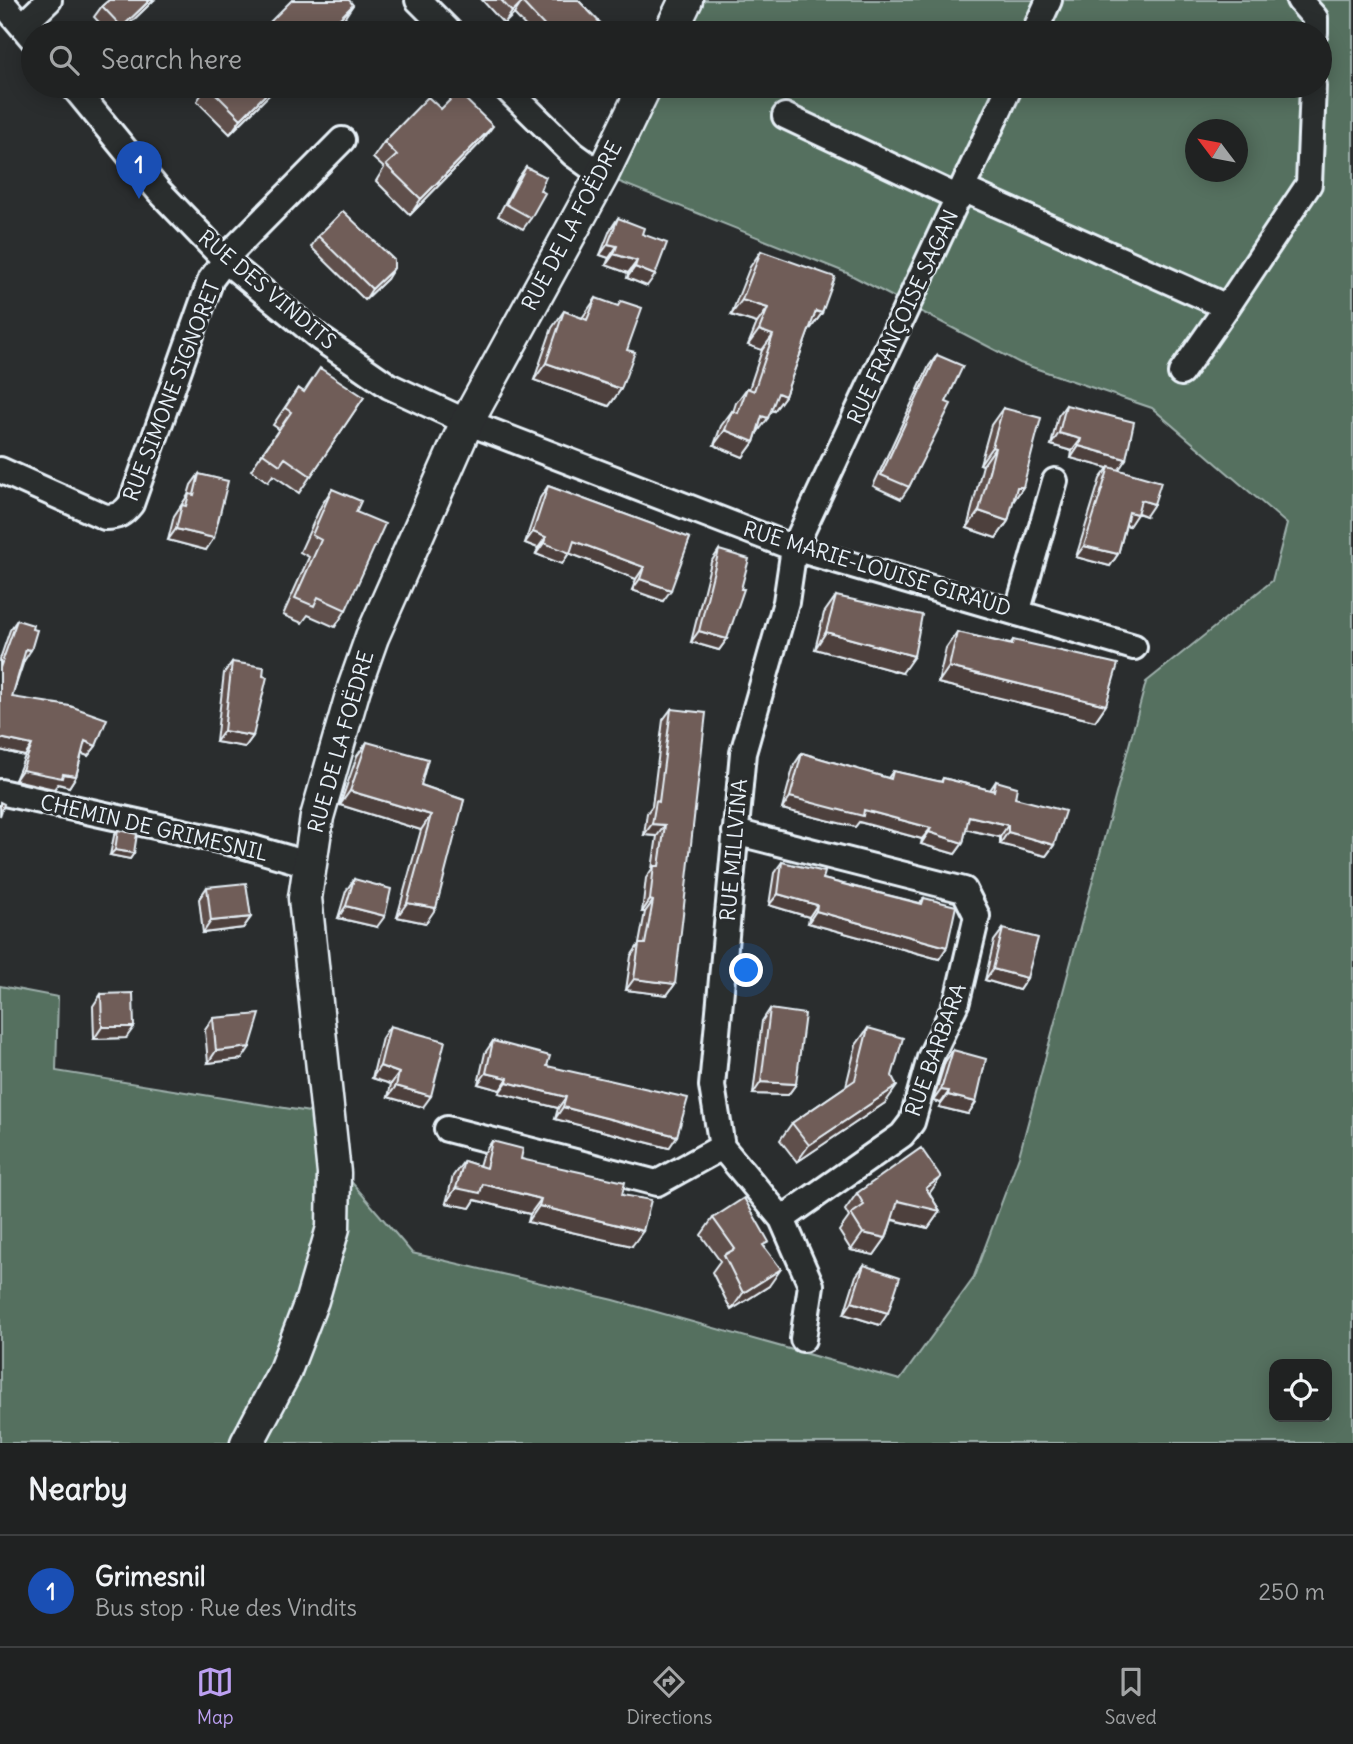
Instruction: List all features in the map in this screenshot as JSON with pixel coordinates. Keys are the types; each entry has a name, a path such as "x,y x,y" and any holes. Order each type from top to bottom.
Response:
{"street":[{"path":"0,0 21,26"},
{"path":"35,21 49,0"},
{"path":"418,0 439,21"},
{"path":"676,21 686,0"},
{"path":"1039,21 1049,0"},
{"path":"1299,0 1315,21"},
{"name":"RUE DES VINDITS","path":"83,98 158,190 227,262 321,339 389,386 467,422"},
{"path":"516,98 573,154 602,175"},
{"name":"RUE DE LA FOËDRE","path":"247,1443 284,1373 312,1300 332,1228 334,1173 307,934 308,864 317,817 354,688 372,637 467,422 602,175 639,98"},
{"name":"RUE FRANÇOISE SAGAN","path":"794,548 1005,98"},
{"path":"1181,373 1309,184 1313,98"},
{"path":"785,116 1227,307"},
{"path":"227,262 235,248 342,140"},
{"name":"RUE SIMONE SIGNORET","path":"0,470 105,517 117,517 125,512 131,504 211,279 227,262"},
{"name":"RUE MARIE-LOUISE GIRAUD","path":"467,422 794,548 1134,647"},
{"path":"1017,613 1055,481"},
{"name":"RUE MILLVINA","path":"722,1147 712,1086 743,753 786,602 794,548"},
{"name":"CHEMIN DE GRIMESNIL","path":"0,792 242,845 308,864"},
{"name":"RUE BARBARA","path":"735,832 964,890 977,916 957,1001 930,1058 912,1122 902,1135 782,1219"},
{"path":"447,1129 657,1183 722,1147 782,1219 811,1285 803,1339"}],"green space":[{"path":"686,0 1353,0 1353,1443 0,1443 0,986 58,997 56,1071 328,1115 348,1178 412,1253 614,1300 900,1380 973,1279 1019,1156 1146,682 1272,581 1287,524 1152,408 1020,363 847,273 602,175 639,98 1332,98 1332,21 676,21"}],"building":[{"path":"109,0 150,0 128,21 116,21 102,6"},
{"path":"292,0 349,0 353,5 337,21 271,21"},
{"path":"501,0 578,0 598,21 540,21 522,2 512,12"},
{"path":"220,98 262,98 241,119"},
{"path":"427,98 441,109 452,98 464,98 493,126 421,199 386,165 397,155 384,142"},
{"path":"526,167 546,177 540,190 545,193 531,218 506,204"},
{"path":"343,211 394,260 394,268 372,289 318,236"},
{"path":"618,218 644,228 642,234 667,243 655,275 635,267 637,261 614,254 617,246 608,244"},
{"path":"761,251 835,277 822,313 816,311 785,396 778,393 768,418 762,416 754,442 725,430 732,411 738,413 747,388 754,391 773,335 759,330 768,308 742,300"},
{"path":"596,298 618,306 621,301 642,308 627,350 635,352 621,389 546,363 564,311 587,320"},
{"path":"937,355 963,366 946,402 951,404 909,487 881,475"},
{"path":"320,368 364,397 311,476 285,458 280,465 263,453 291,412 285,408 298,388 304,392"},
{"path":"1066,405 1134,422 1126,459 1079,446 1081,439 1059,433"},
{"path":"1003,408 1041,418 1023,487 1017,487 1008,521 979,511"},
{"path":"1109,467 1161,482 1154,504 1141,500 1137,514 1129,512 1118,554 1084,546"},
{"path":"199,474 228,481 214,538 176,529 182,505 186,506 189,494 194,495"},
{"path":"548,486 690,538 671,590 640,579 644,567 574,541 570,553 544,543 546,537 533,532"},
{"path":"332,489 361,501 356,512 385,524 346,610 318,597 314,606 295,598 321,540 312,535"},
{"path":"719,550 749,559 741,589 744,589 727,639 699,631"},
{"path":"836,596 922,615 914,656 826,632"},
{"path":"17,620 33,625 32,629 37,630 31,650 26,649 12,697 70,706 107,719 96,746 85,741 76,776 63,774 62,778 22,770 32,745 0,738 0,668"},
{"path":"957,632 1012,645 1013,640 1118,664 1106,705 949,667"},
{"path":"232,662 264,667 263,676 267,677 253,736 224,731"},
{"path":"671,709 706,713 675,984 634,979 639,944 645,944 653,901 650,900 654,866 659,866 665,825 652,824 656,801 659,802"},
{"path":"367,742 428,759 421,785 464,800 436,908 407,903 431,815 350,791"},
{"path":"802,753 891,779 893,771 942,782 943,778 994,791 996,781 1017,787 1015,798 1065,811 1054,845 1008,832 1008,825 969,816 963,843 929,832 931,828 864,810 863,816 790,797"},
{"path":"118,830 137,834 134,853 115,850"},
{"path":"782,862 825,872 823,879 922,904 924,898 956,906 947,947 816,911 817,905 778,894"},
{"path":"354,879 391,889 385,916 346,906"},
{"path":"246,883 251,917 211,921 207,887"},
{"path":"1003,929 1038,938 1027,978 993,969"},
{"path":"133,993 134,1027 102,1027 101,994"},
{"path":"770,1009 805,1014 796,1084 761,1082"},
{"path":"260,1014 250,1047 216,1051 213,1018"},
{"path":"390,1026 445,1041 431,1096 396,1086 399,1073 380,1066"},
{"path":"868,1028 903,1038 892,1076 897,1086 809,1145 792,1123 855,1080"},
{"path":"493,1041 550,1056 547,1066 688,1098 677,1136 563,1107 566,1097 507,1082 508,1078 486,1073"},
{"path":"953,1050 986,1059 976,1102 948,1095 949,1091 941,1090"},
{"path":"492,1141 523,1149 521,1159 625,1182 622,1195 651,1200 643,1231 539,1206 541,1199 483,1184 480,1193 456,1188 464,1161 486,1168"},
{"path":"921,1148 941,1177 926,1188 940,1211 898,1201 886,1238 863,1233 851,1214 864,1205 857,1193"},
{"path":"744,1198 769,1242 763,1245 781,1269 743,1293 724,1255 735,1249 713,1218"},
{"path":"864,1265 900,1277 888,1313 852,1302"}],"place":[{"name":"Grimesnil","path":"139,199"}]}
